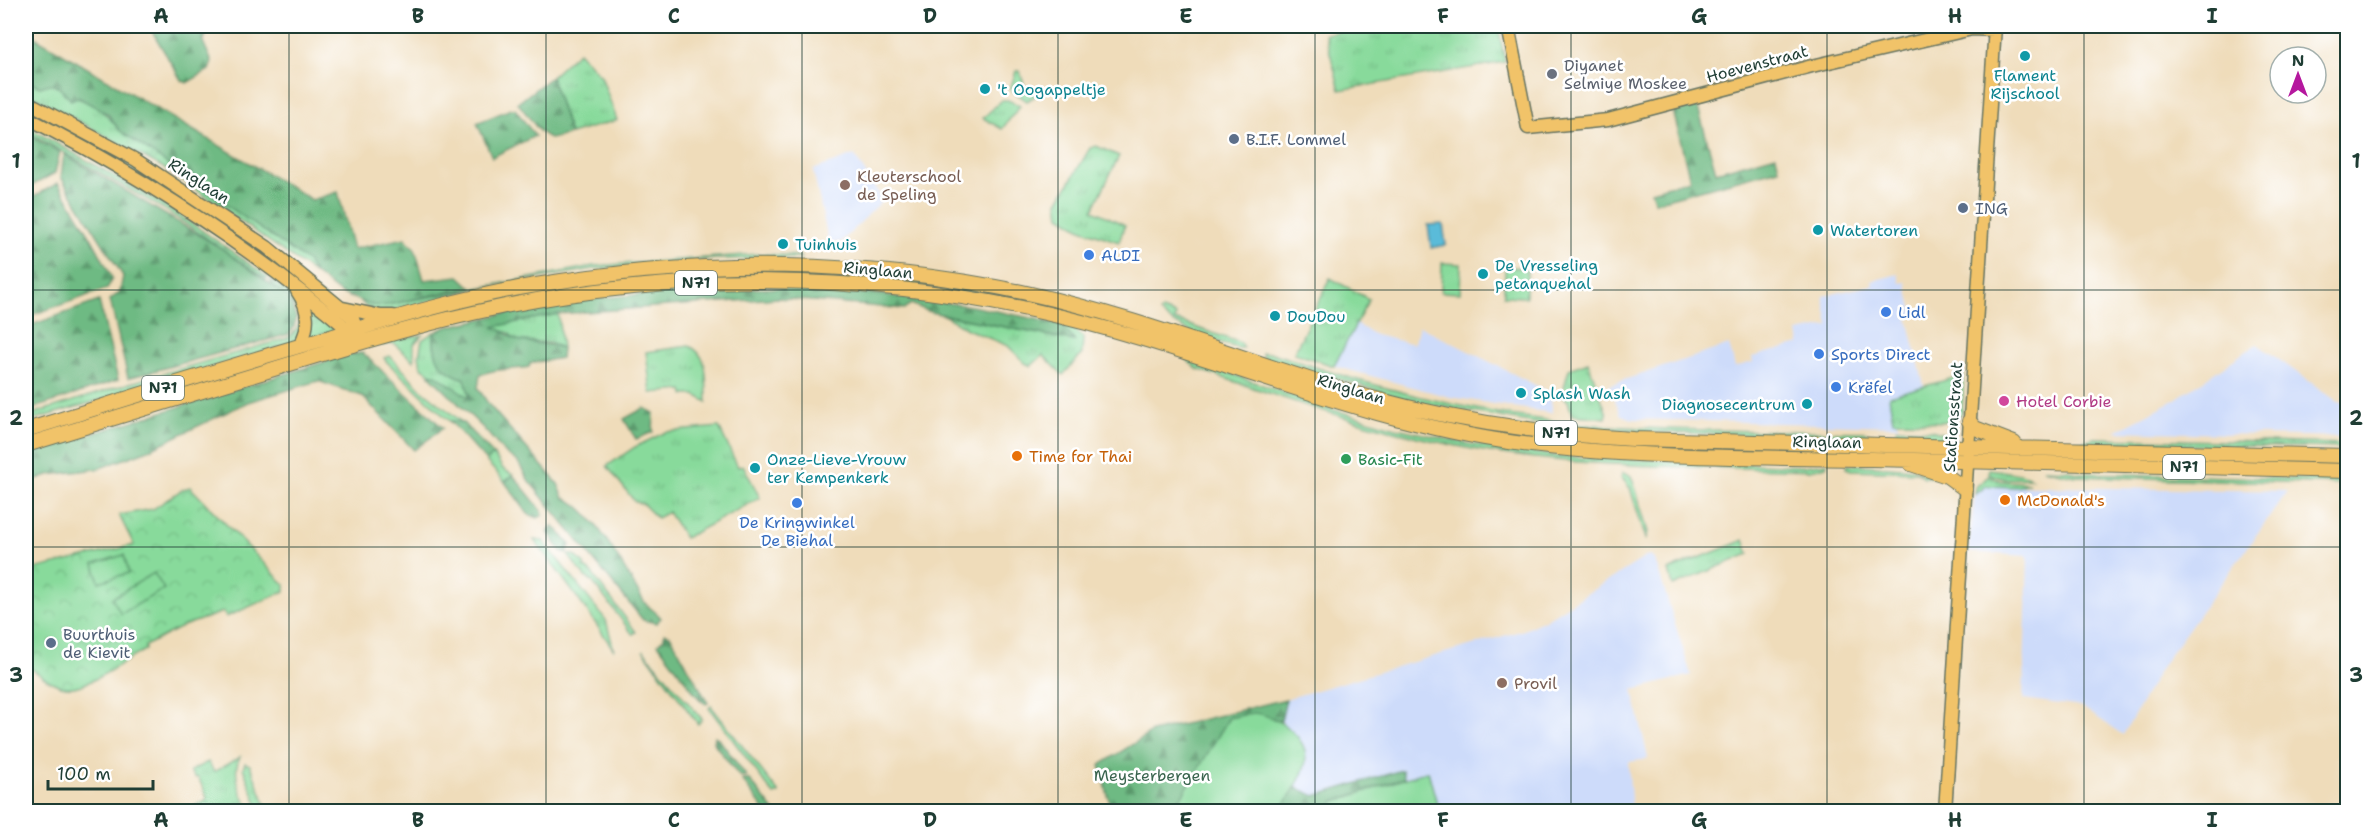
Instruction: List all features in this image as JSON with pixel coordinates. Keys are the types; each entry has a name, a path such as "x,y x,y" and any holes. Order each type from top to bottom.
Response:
{"highway":[{"name":"Ringlaan","path":"356,334 400,316 536,285 669,269 788,266 870,271 989,286 1059,300 1156,327 1359,394 1449,417 1501,426 1634,439 2348,471"},
{"name":"Ringlaan","path":"356,334 507,306 622,288 759,281 904,288 1007,305 1085,322 1160,343 1358,409 1475,436 1594,451 1905,460 2017,448 2348,456"},
{"name":"N71","path":"26,430 300,345 356,334"},
{"name":"N71","path":"26,445 356,334"},
{"path":"1969,421 1975,428 2014,443 2017,448"},
{"path":"1905,460 1912,465 1947,476 1965,489"}],"main road":[{"name":"Hoevenstraat","path":"1508,26 1528,128 1608,120 1812,66 1972,29 1994,28"},
{"name":"Stationsstraat","path":"1945,812 1994,28"},
{"name":"Ringlaan","path":"26,101 119,150 267,247 352,317 356,334"},
{"name":"Ringlaan","path":"26,117 173,201 356,334"},
{"path":"295,288 306,310 306,333 300,345"},
{"name":"Ringlaan","path":"342,308 381,316 400,316"}],"shaded area":[{"name":"Kleuterschool de Speling","path":"854,155 883,200 841,242 829,243 813,170"},
{"path":"1898,274 1900,283 1906,282 1914,316 1908,319 1924,386 1889,396 1893,421 1898,421 1898,426 1633,419 1621,415 1609,385 1729,345 1735,367 1753,362 1752,357 1800,344 1798,332 1829,326 1823,296 1873,285 1872,281"},
{"path":"1356,324 1375,335 1414,344 1419,326 1547,391 1551,394 1552,413 1450,397 1334,366"},
{"path":"2257,344 2338,402 2347,403 2347,437 2115,431 2171,402"},
{"path":"1986,486 2288,491 2163,664 2123,735 2082,707 2023,699 2028,556 1968,552 1975,495"},
{"name":"Provil","path":"1649,555 1655,560 1691,675 1633,690 1648,759 1628,762 1632,811 1439,811 1428,771 1404,778 1402,771 1315,796 1295,787 1306,763 1302,747 1281,721 1286,699 1524,630 1545,620"}],"green space":[{"path":"149,26 209,27 203,42 212,62 209,70 187,83 181,80"},
{"path":"1369,26 1498,26 1505,62 1340,90 1325,34"},
{"path":"26,32 312,200 338,192 353,249 405,238 415,249 424,280 459,276 471,287 382,306 371,305 340,293 314,273 307,261 119,130 108,114 78,97 71,100 60,88 50,84 40,87 26,80"},
{"path":"578,52 601,76 617,120 570,134 551,77"},
{"path":"1016,71 1020,71 1025,88 1031,86 1035,96 1027,101 1010,89"},
{"path":"551,77 570,134 551,139 540,132 518,103"},
{"path":"26,80 40,87 50,83 60,88 65,95 81,99 96,107 119,130 307,261 314,273 171,172 26,92"},
{"path":"1002,100 1008,100 1020,106 1002,129 983,118"},
{"path":"1697,104 1716,172 1776,155 1779,169 1655,202 1651,191 1690,180 1673,110"},
{"path":"32,109 99,144 98,148 137,167 135,169 216,217 345,314 348,323 302,287 26,113"},
{"path":"515,109 535,136 492,157 477,123"},
{"path":"26,126 167,206 268,277 266,279 164,209 26,131"},
{"path":"26,134 60,152 55,173 26,189"},
{"path":"1096,146 1119,156 1093,210 1125,225 1119,242 1081,229 1060,216 1058,202 1090,148"},
{"path":"64,154 221,248 288,297 296,317 294,327 289,334 128,378 110,300 120,292 123,276 61,177"},
{"path":"58,183 112,278 107,289 26,317 26,201"},
{"path":"759,254 799,256 801,258 717,259 594,269 480,288 382,313 366,307 360,300 340,293 382,306 593,266"},
{"path":"1442,263 1461,264 1460,293 1441,292"},
{"path":"1505,267 1527,268 1527,282 1505,281"},
{"path":"733,271 834,275 968,288 1074,310 1098,318 1043,304 694,279 376,333 373,329 509,295 608,280"},
{"path":"1330,278 1369,299 1334,366 1294,353"},
{"path":"270,279 293,297 304,312 303,331 295,342 26,422 26,416 130,383 288,338 297,329 300,320 298,312"},
{"path":"1504,284 1526,284 1526,297 1504,296"},
{"path":"785,288 874,294 971,306 1060,324 1075,341 930,312 911,304 904,309 778,298 558,314 493,327 518,340 562,348 561,358 530,363 529,367 493,371 480,375 478,388 489,405 558,484 564,498 576,504 599,528 645,603 661,618 656,623 643,620 529,481 518,462 504,452 429,375 436,375 470,398 465,379 444,368 435,350 434,333 454,325 591,299 669,292"},
{"path":"99,301 118,380 26,411 26,327"},
{"path":"1162,310 1176,315 1175,320 1241,343 1243,348 1185,329 1167,318 1160,312"},
{"path":"309,311 314,311 336,330 309,336"},
{"path":"558,314 562,348 550,343 515,340 509,333 490,327"},
{"path":"944,315 1074,341 1060,324 1069,327 1083,337 1082,354 1063,375 1043,355 1031,366 1008,346 967,329"},
{"path":"1142,330 1456,423 1839,450 1832,454 1626,448 1496,435 1407,417 1139,332"},
{"path":"434,332 436,355 450,372 466,379 470,399 421,367 419,355 422,340"},
{"path":"422,335 414,344 414,361 393,343 383,345 384,341"},
{"path":"342,340 272,361 259,369 26,441 26,434"},
{"path":"689,346 701,355 704,362 707,402 695,395 684,395 683,390 651,393 646,352"},
{"path":"363,353 443,428 414,450 362,396 318,381 248,402 146,451 97,469 48,475 26,483 26,454 350,354"},
{"path":"1262,353 1272,353 1420,397 1534,418 1645,428 1863,432 1883,439 1650,432 1534,423 1421,403 1263,357"},
{"path":"390,356 421,389 462,422 450,421 445,417 384,358"},
{"path":"1184,357 1327,408 1396,428 1469,444 1564,457 1804,466 1827,463 1826,466 1810,470 1647,466 1565,461 1484,451 1411,436 1303,405 1197,369"},
{"path":"1588,362 1607,414 1606,418 1572,415 1568,401 1562,395 1569,369"},
{"path":"1964,375 1962,412 1954,422 1893,421 1889,396"},
{"path":"644,408 654,413 653,432 636,439 624,419"},
{"path":"450,421 462,422 494,455 486,461"},
{"path":"719,427 738,467 743,465 760,498 685,538 668,512 657,518 643,504 635,502 607,466 635,447 666,432"},
{"path":"1897,428 1931,430 1945,434 1944,439 1898,437 1895,434"},
{"path":"2095,438 2347,444 2348,448 2076,443"},
{"path":"494,455 503,469 513,475 505,482 486,461"},
{"path":"1847,464 1914,469 1933,477 1923,477 1918,472 1851,470 1846,468"},
{"path":"1989,469 2031,478 2004,479 1989,474"},
{"path":"2043,469 2068,470 2077,473 2347,480 2348,484 2075,476"},
{"path":"1623,473 1631,476 1634,483 1648,532 1646,539 1630,488 1621,477"},
{"path":"513,475 543,515 538,518 528,514 505,482"},
{"path":"1989,476 2000,481 2029,483 2017,487 1986,486 1975,495 1976,487"},
{"path":"190,487 285,585 285,591 226,617 223,612 183,626 145,646 145,650 106,673 74,687 56,684 26,665 26,571 134,545 119,515 153,509 183,489"},
{"path":"553,525 570,545 567,553 561,551 548,532"},
{"path":"534,540 543,541 606,620 614,650 575,594"},
{"path":"1744,540 1749,554 1673,586 1669,570"},
{"path":"124,555 129,573 99,582 94,564"},
{"path":"568,555 575,555 585,565 583,567 591,572 636,632 633,634 630,631 592,581 585,577"},
{"path":"154,573 164,589 121,614 112,598"},
{"path":"664,633 670,635 708,703 700,700 658,644 664,638"},
{"path":"643,650 702,719 698,724"},
{"name":"Meysterbergen","path":"1286,699 1281,721 1268,716 1255,715 1229,718 1173,811 1112,811 1100,765 1152,732"},
{"path":"711,706 779,793 774,795 709,708"},
{"path":"1253,713 1281,723 1290,729 1303,745 1305,765 1301,777 1280,811 1173,811 1229,718"},
{"path":"715,736 747,777 739,776 714,743"},
{"path":"240,757 237,764 238,785 252,811 184,811 208,799 198,777 195,778 190,771 208,762 214,772"},
{"path":"245,763 250,765 268,811 260,811 243,768"},
{"path":"1402,770 1404,778 1334,801 1336,811 1280,812 1295,787 1315,796"},
{"path":"1428,771 1439,811 1336,811 1333,802"},
{"path":"742,780 750,780 774,811 765,811"}],"water":[{"path":"1443,224 1446,245 1431,248 1428,225"}],"place":[{"name":"Flament Rijschool","path":"2025,56"},
{"name":"Diyanet Selmiye Moskee","path":"1552,74"},
{"name":"'t Oogappeltje","path":"985,89"},
{"name":"B.I.F. Lommel","path":"1234,139"},
{"name":"Kleuterschool de Speling","path":"845,185"},
{"name":"ING","path":"1963,208"},
{"name":"Watertoren","path":"1818,230"},
{"name":"Tuinhuis","path":"783,244"},
{"name":"ALDI","path":"1089,255"},
{"name":"De Vresseling petanquehal","path":"1483,274"},
{"name":"Lidl","path":"1886,312"},
{"name":"DouDou","path":"1275,316"},
{"name":"Sports Direct","path":"1819,354"},
{"name":"Krëfel","path":"1836,387"},
{"name":"Splash Wash","path":"1521,393"},
{"name":"Hotel Corbie","path":"2004,401"},
{"name":"Diagnosecentrum","path":"1807,404"},
{"name":"Time for Thai","path":"1017,456"},
{"name":"Basic-Fit","path":"1346,459"},
{"name":"Onze-Lieve-Vrouw ter Kempenkerk","path":"755,468"},
{"name":"McDonald's","path":"2005,500"},
{"name":"De Kringwinkel De Biehal","path":"797,503"},
{"name":"Buurthuis de Kievit","path":"51,643"},
{"name":"Provil","path":"1502,683"}]}
